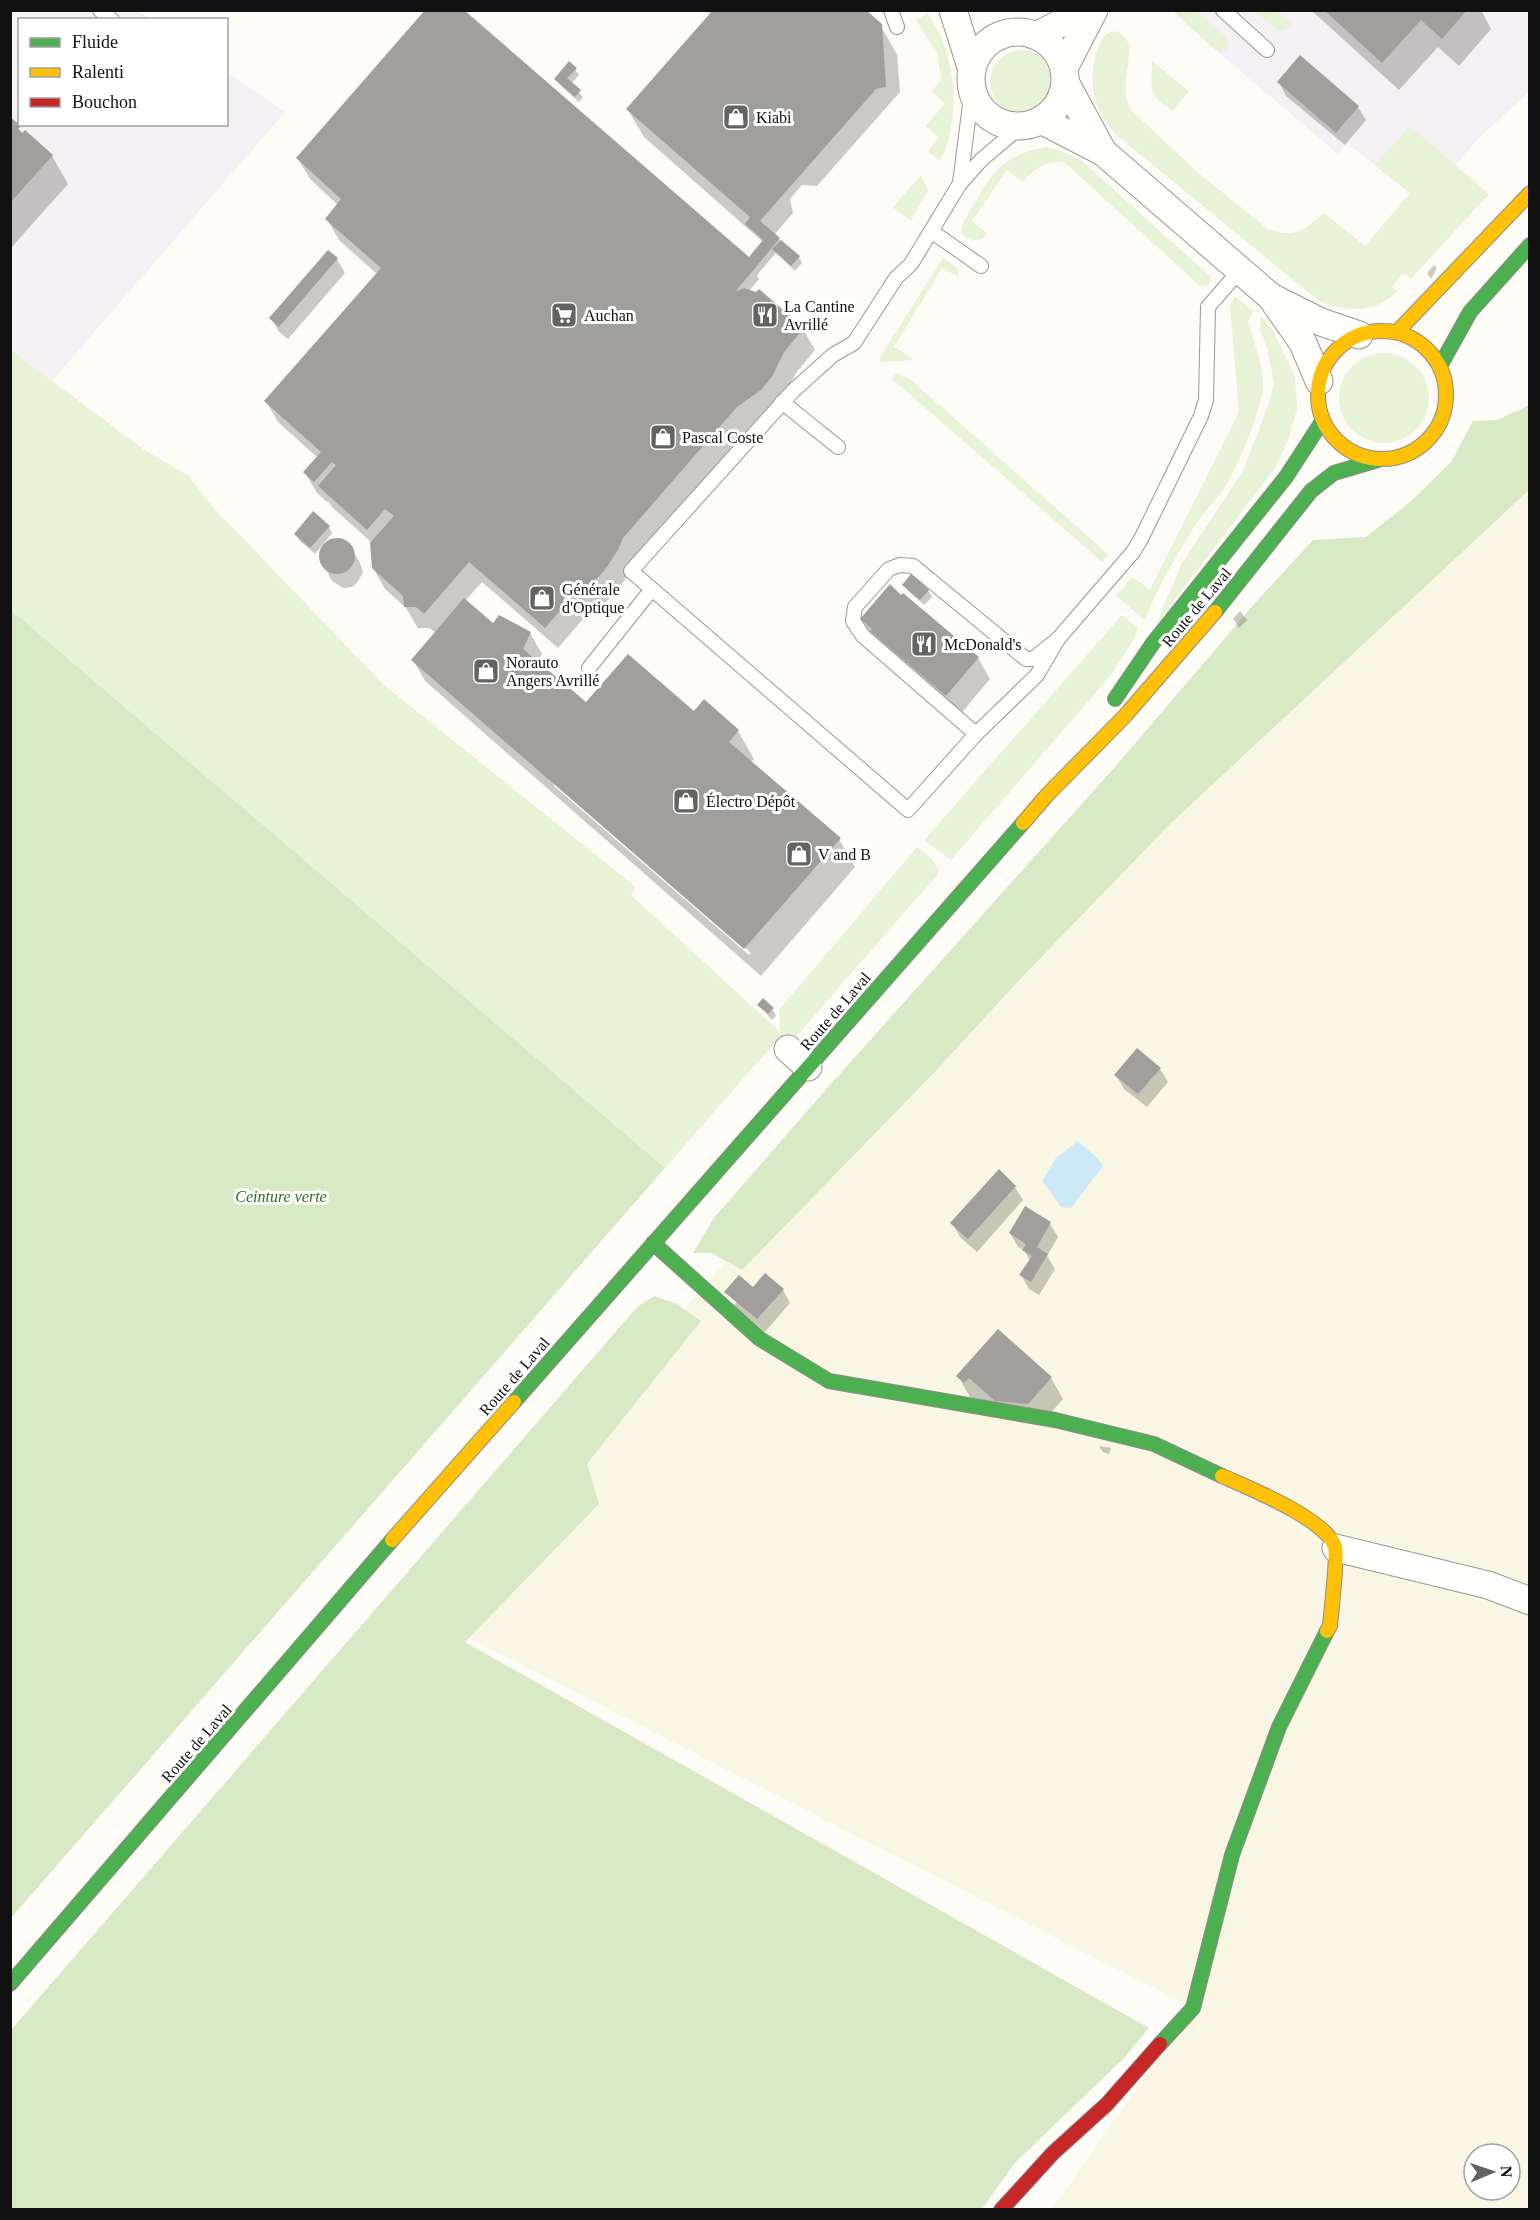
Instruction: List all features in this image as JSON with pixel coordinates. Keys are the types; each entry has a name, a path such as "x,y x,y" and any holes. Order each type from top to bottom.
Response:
{"main road":[{"path":"1397,332 1530,193"},
{"path":"1440,366 1470,312 1530,245"},
{"path":"1384,330 1397,332 1424,345 1440,366 1447,396 1443,417 1432,436 1418,449 1397,458 1378,460 1361,456 1340,444 1323,420 1318,403 1319,381 1324,365 1336,349 1359,335 1384,330"},
{"name":"Route de Laval","path":"1048,794 1158,636 1277,490 1323,420"},
{"name":"Route de Laval","path":"10,1984 406,1524 808,1066 1048,794 1124,717 1227,598 1311,491 1334,473 1378,460"},
{"path":"653,1243 760,1339 829,1381 1055,1420 1154,1444 1286,1505 1328,1534 1336,1548 1330,1626 1279,1727 1232,1855 1193,2008 1107,2104 1053,2153 1000,2210"}],"street":[{"path":"954,10 1001,35"},
{"path":"954,10 978,104 989,116 1004,124 1030,124 1103,152 1271,297 1303,343 1319,381"},
{"path":"1036,36 1086,10"},
{"path":"1030,124 1051,113 1058,104 1064,75 1094,10"},
{"path":"972,79 978,55 987,44 1001,35 1012,32 1036,36 1049,44 1058,55 1064,75 1103,152"},
{"path":"1271,297 1321,322 1359,335"},
{"path":"788,1049 808,1066"},
{"path":"1336,1548 1488,1585 1530,1601"}],"lane":[{"path":"891,10 897,27"},
{"path":"1223,10 1266,50"},
{"path":"959,185 972,79"},
{"path":"1030,124 981,160 959,185 911,264 896,278 854,344 825,362 782,402 706,486 671,529 631,571 908,810 976,734 1037,675 1058,639 1133,552 1169,484 1201,416 1206,400 1208,307 1240,270"},
{"path":"931,231 981,266"},
{"path":"782,402 838,447"},
{"path":"976,734 863,636 853,621 855,607 889,569 900,565 913,566 1026,659 1033,659 1058,639"},
{"path":"589,668 652,589"}],"shaded area":[{"path":"11,11 138,11 149,18 18,18 18,126 228,126 228,73 285,112 52,381 11,350"},
{"path":"1173,11 1529,11 1529,92 1479,138 1423,204 1347,143 1338,154"},
{"path":"1529,414 1529,2209 1052,2209 1193,2008 446,1626 642,1353 703,1289 773,1204"}],"green space":[{"path":"1173,11 1196,11 1226,37 1227,49 1221,52 1212,47"},
{"path":"1255,11 1276,11 1292,24 1284,30 1277,30"},
{"path":"928,13 948,56 953,86 953,118 946,148 940,161 928,151 939,137 925,126 945,104 932,91 941,80 937,53 916,20"},
{"path":"1117,31 1125,37 1129,44 1126,95 1131,110 1202,176 1268,229 1282,233 1303,230 1324,213 1365,246 1410,193 1375,165 1410,126 1489,194 1411,279 1403,273 1392,287 1398,291 1380,304 1351,309 1319,301 1115,134 1108,125 1094,94 1094,60 1102,39 1106,34"},
{"path":"1016,50 1028,50 1045,59 1052,70 1054,82 1052,94 1045,105 1028,114 1016,114 1004,109 995,100 990,88 990,76 995,64 1004,55"},
{"path":"1152,61 1189,91 1173,111 1155,96 1152,85"},
{"path":"1047,147 1081,160 1211,277 1209,285 1201,287 1065,163 1052,162 1041,166 1023,182 1007,170 972,221 987,233 982,239 975,240 961,233 963,223 987,183 1004,164 1015,156"},
{"path":"921,175 928,190 911,220 892,208"},
{"path":"943,258 958,268 959,277 942,268 894,347 912,357 912,360 879,362 882,354"},
{"path":"1235,296 1253,311 1248,322 1262,373 1260,404 1250,435 1230,477 1180,549 1145,620 1116,596 1132,577 1150,589 1239,412 1230,306"},
{"path":"1261,316 1273,331 1295,376 1297,409 1289,438 1275,468 1155,626 1182,563 1244,469 1270,400 1274,383 1267,348 1260,330"},
{"path":"11,350 143,449 189,476 211,505 384,685 636,887 631,895 779,1031 780,1035 779,1010 917,847 932,859 939,870 937,875 788,1046 779,1038 665,1168 11,610"},
{"path":"1384,353 1401,356 1416,366 1426,381 1429,398 1426,415 1416,430 1401,440 1384,443 1367,440 1352,430 1342,415 1339,398 1342,381 1352,366 1367,356"},
{"path":"896,373 910,379 1109,555 1102,562 892,379"},
{"path":"1529,405 1529,490 1170,824 1025,974 931,1076 742,1270 711,1253 693,1253 713,1219 1114,768 1255,603 1313,540 1366,537 1410,502 1451,462 1473,421 1497,420"},
{"name":"Ceinture verte","path":"11,610 665,1168 11,1918"},
{"path":"1122,615 1138,628 1134,639 1111,675 951,860 924,840"},
{"path":"654,1296 675,1303 701,1321 587,1464 599,1504 465,1642 1149,2028 1123,2059 1014,2164 982,2209 11,2210 11,2030 637,1307"}],"water":[{"path":"1078,1141 1103,1166 1071,1208 1061,1207 1042,1181 1056,1158"}],"building":[{"name":"Auchan","path":"425,10 464,10 749,257 763,240 745,224 750,217 626,109 713,10 866,10 882,24 886,87 876,89 760,221 780,238 735,292 744,288 756,292 759,289 804,328 784,352 773,375 761,390 737,407 623,538 604,571 595,580 576,592 545,628 469,562 424,614 416,607 404,607 403,596 372,568 370,543 394,516 385,509 367,530 318,486 336,465 332,462 314,482 303,472 321,452 264,401 381,268 325,219 341,199 296,158"},
{"path":"1324,10 1467,10 1442,39 1421,20 1382,63"},
{"path":"1300,55 1359,106 1336,133 1277,82"},
{"path":"569,61 577,68 567,78 581,90 575,97 554,79"},
{"path":"10,117 18,126 21,126 18,129 22,133 25,130 53,155 10,203"},
{"path":"781,240 800,256 791,266 772,249"},
{"path":"328,250 338,258 279,327 269,318"},
{"path":"313,511 330,526 310,548 294,534"},
{"path":"337,538 350,543 355,556 350,569 337,574 324,569 319,556 324,543"},
{"path":"911,574 929,590 920,600 902,585"},
{"name":"McDonald's","path":"890,584 979,657 946,696 870,631 872,629 860,619"},
{"name":"Électro Dépôt","path":"464,598 493,623 499,615 531,632 523,649 586,702 628,654 694,711 704,699 739,730 729,742 841,838 744,949 411,660"},
{"path":"763,998 774,1008 768,1014 757,1005"},
{"path":"1137,1048 1161,1068 1138,1094 1114,1075"},
{"path":"999,1169 1016,1186 968,1239 950,1223"},
{"path":"1025,1206 1051,1222 1037,1247 1048,1254 1031,1282 1019,1275 1032,1256 1022,1250 1026,1244 1009,1233"},
{"path":"765,1273 784,1289 757,1319 724,1292 739,1275 753,1287"},
{"path":"998,1329 1052,1377 1028,1404 995,1401 969,1378 964,1383 956,1376"}],"traffic: fast":[{"path":"1440,366 1470,312 1530,245"},
{"path":"1115,699 1153,643 1286,477 1323,420"},
{"path":"1215,612 1311,491 1334,473 1378,460"},
{"path":"514,1402 1023,823"},
{"path":"653,1243 760,1339 829,1381 1055,1420 1154,1444 1222,1476"},
{"path":"10,1984 392,1540"},
{"path":"1160,2044 1193,2008 1232,1855 1279,1727 1327,1631"}],"traffic: slow":[{"path":"1397,332 1530,193"},
{"path":"1382,331 1406,336 1427,350 1441,371 1446,395 1441,419 1427,440 1406,454 1382,459 1358,454 1337,440 1323,419 1318,395 1323,371 1337,350 1358,336 1382,331"},
{"path":"1023,823 1048,794 1124,717 1215,612"},
{"path":"392,1540 514,1402"},
{"path":"1222,1476 1302,1515 1329,1536 1335,1547 1336,1562 1330,1626 1327,1631"}],"traffic: jam":[{"path":"1001,2210 1053,2153 1107,2104 1160,2044"}],"place":[{"name":"Kiabi","path":"736,117"},
{"name":"Auchan","path":"564,315"},
{"name":"La Cantine Avrillé","path":"765,315"},
{"name":"Pascal Coste","path":"663,437"},
{"name":"Générale d'Optique","path":"542,598"},
{"name":"McDonald's","path":"924,644"},
{"name":"Norauto Angers Avrillé","path":"486,671"},
{"name":"Électro Dépôt","path":"686,801"},
{"name":"V and B","path":"799,854"}]}
